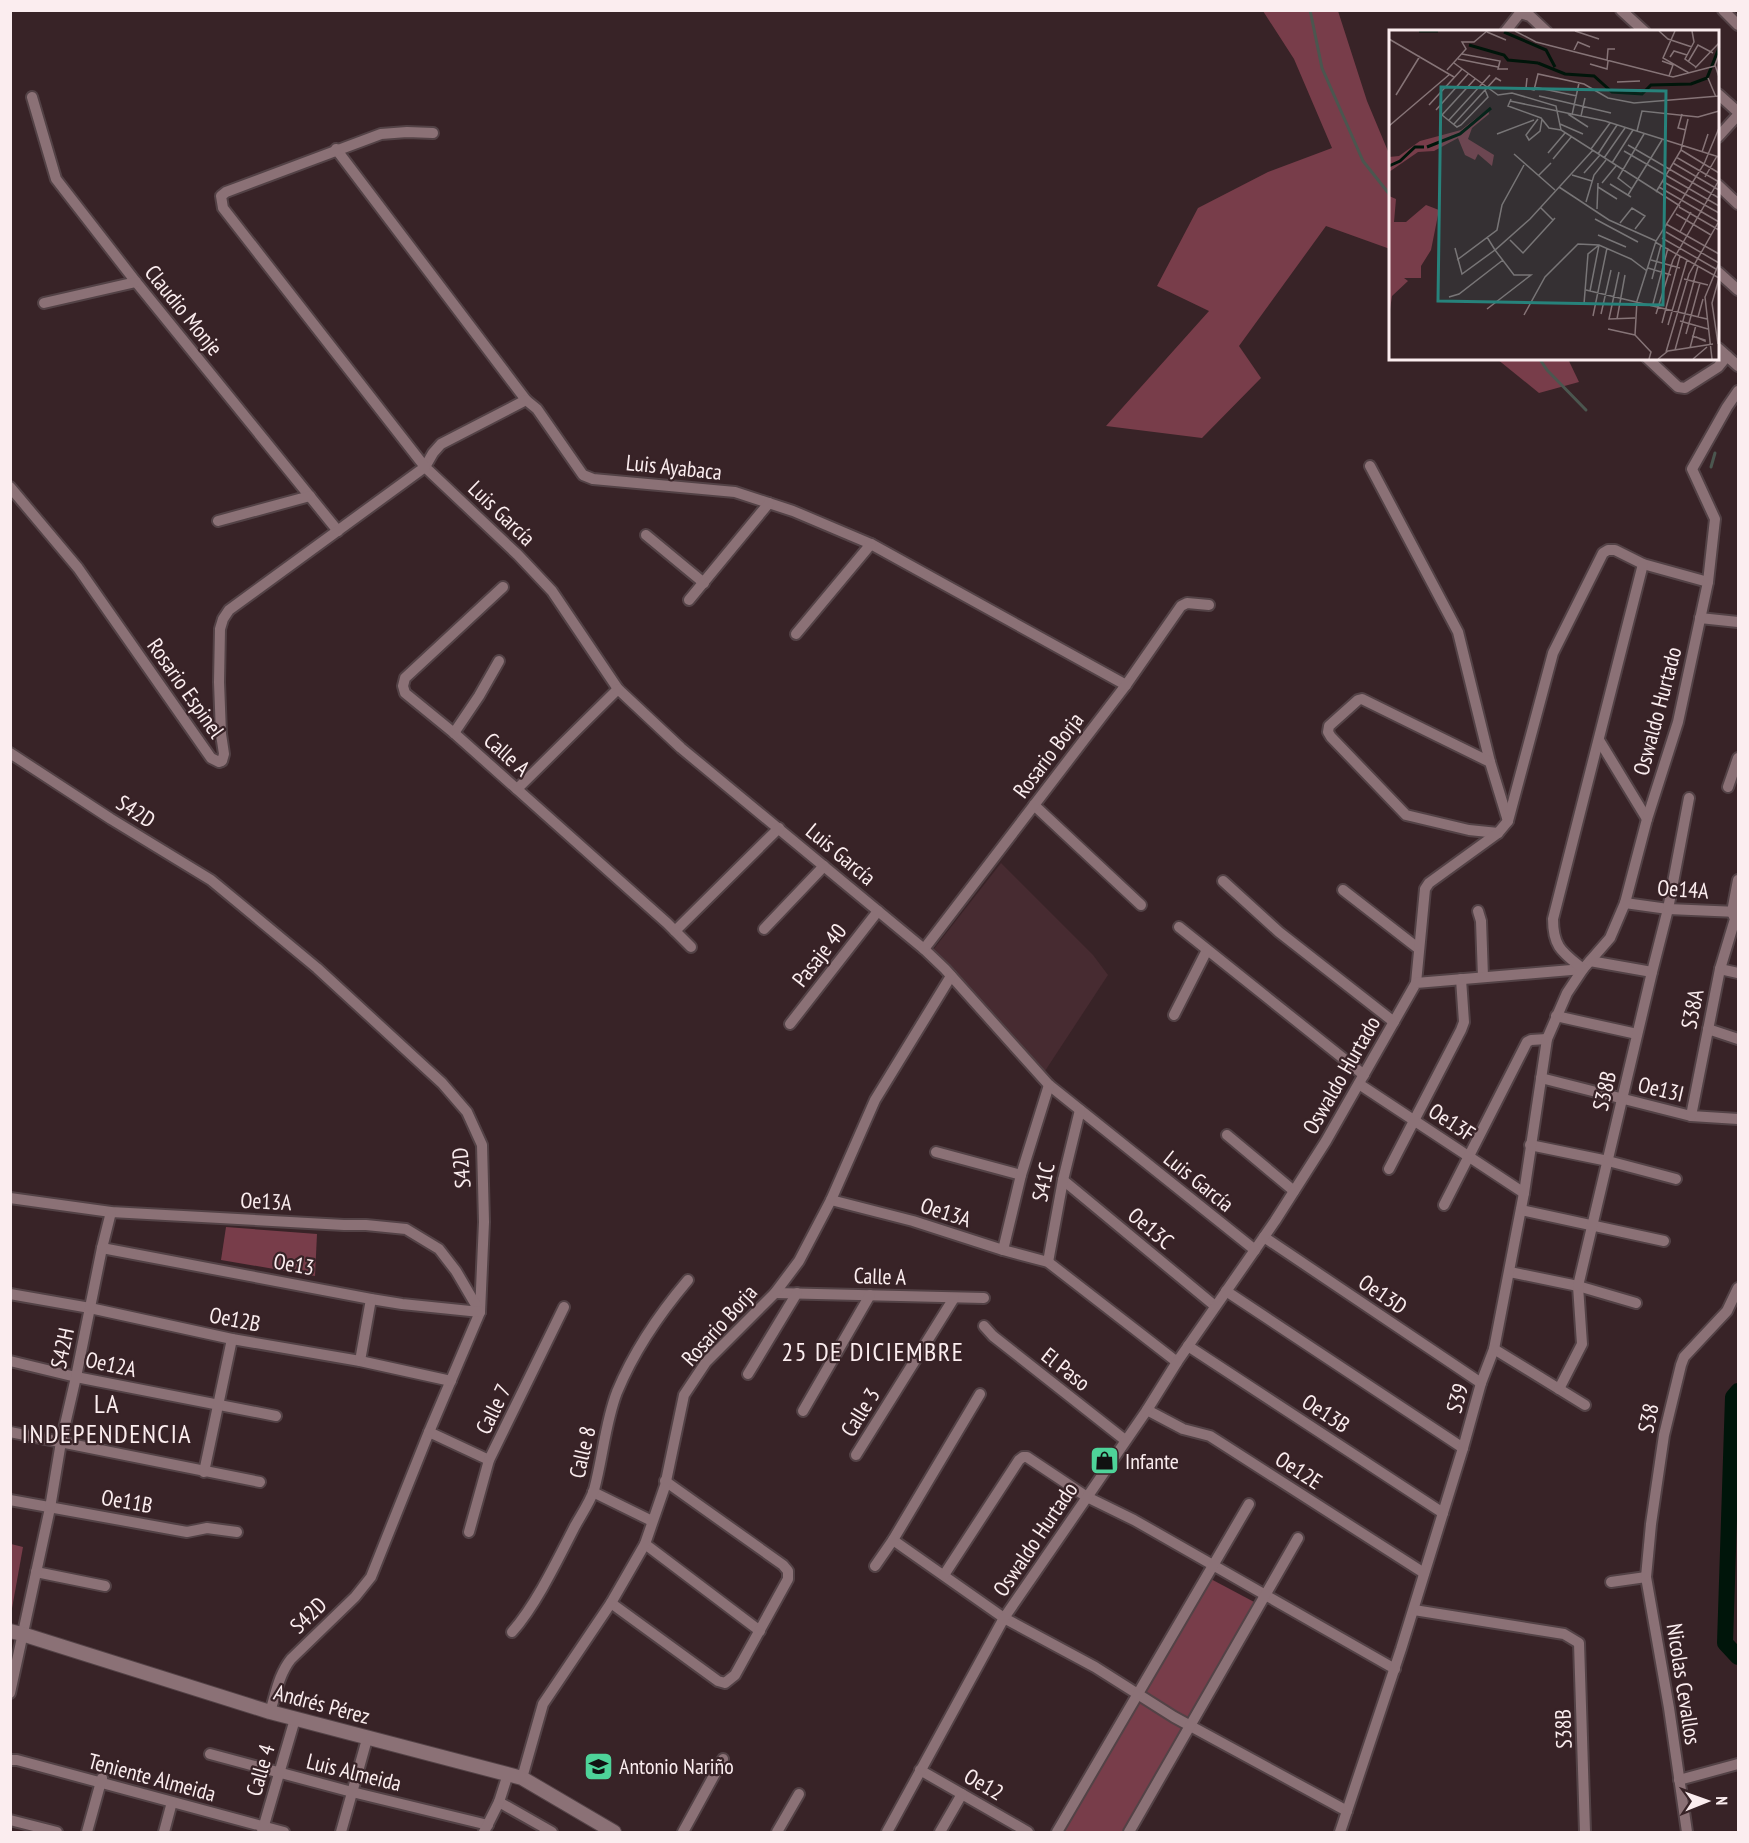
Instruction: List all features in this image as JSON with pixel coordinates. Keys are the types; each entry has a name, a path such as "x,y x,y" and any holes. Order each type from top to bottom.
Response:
{"street":[{"path":"1621,10 1643,30"},
{"path":"1723,10 1738,25"},
{"path":"1507,30 1520,13 1530,15 1545,30"},
{"path":"1719,95 1738,114 1719,136"},
{"name":"Claudio Monje","path":"32,97 56,179 136,282 338,531"},
{"path":"336,149 381,134 432,133"},
{"name":"Luis García","path":"336,149 226,192 221,196 223,208 426,467 518,555 552,591 618,689 681,748 924,949 1049,1085 1255,1250"},
{"name":"Luis Ayabaca","path":"336,149 526,400 537,409 583,475 593,479 735,492 769,503 871,544 1126,685"},
{"path":"1719,186 1738,204"},
{"path":"1719,273 1738,290"},
{"path":"44,303 136,282"},
{"path":"1719,349 1738,366"},
{"path":"1649,360 1678,387 1685,388 1718,367 1727,356"},
{"name":"Oswaldo Hurtado","path":"1587,965 1610,938 1625,903 1647,819 1678,722 1708,582 1715,519 1692,469 1738,391"},
{"path":"426,467 441,444 526,400"},
{"path":"1370,466 1458,632 1490,762 1508,821"},
{"name":"Rosario Espinel","path":"10,487 78,568 211,758 219,762 222,761 224,754 219,682 220,629 229,610 426,467"},
{"path":"218,521 310,496"},
{"path":"689,600 769,503"},
{"path":"646,535 704,583"},
{"path":"796,634 871,544"},
{"path":"1652,972 1587,965 1416,983 1425,889 1429,883 1498,833 1508,821 1553,653 1603,553 1615,550 1643,564 1708,582"},
{"path":"1587,965 1565,955 1555,941 1553,919 1643,564"},
{"name":"Calle A","path":"504,587 404,680 405,693 454,733 691,947"},
{"name":"Rosario Borja","path":"924,949 1126,685 1181,606 1187,603 1209,604"},
{"path":"1700,618 1738,622"},
{"path":"454,733 499,661"},
{"path":"517,789 618,689"},
{"path":"1490,762 1362,699 1329,726 1328,732 1331,737 1406,815 1469,830 1498,833"},
{"path":"1599,740 1647,819"},
{"name":"S42D","path":"10,753 111,819 211,880 317,968 442,1083 467,1112 482,1145 484,1222 480,1312 371,1577 355,1597 291,1659 281,1675 270,1712"},
{"path":"1728,787 1738,758"},
{"name":"S38B","path":"1559,1389 1582,1344 1578,1286 1668,909 1689,798"},
{"path":"1034,806 1141,905"},
{"path":"675,931 779,828"},
{"path":"764,929 824,866"},
{"path":"1735,912 1738,880"},
{"path":"1223,881 1280,932 1394,1022"},
{"path":"1343,890 1419,949"},
{"name":"Oe14A","path":"1625,903 1668,909 1735,912"},
{"name":"Pasaje 40","path":"790,1024 878,911"},
{"path":"1478,911 1481,921 1483,977"},
{"name":"S38A","path":"1691,1116 1720,969 1735,912"},
{"name":"Oe13F","path":"1179,927 1361,1080 1413,1120 1524,1193"},
{"path":"1174,1015 1207,950"},
{"name":"S39","path":"1340,1833 1414,1610 1481,1383 1494,1349 1524,1193 1547,1039 1567,993 1587,965"},
{"path":"1720,969 1738,973"},
{"name":"Rosario Borja","path":"486,1829 515,1776 543,1704 611,1603 645,1544 665,1481 684,1395 706,1362 775,1293 799,1260 831,1200 875,1100 951,976"},
{"path":"1389,1169 1464,1022 1461,979"},
{"name":"Oswaldo Hurtado","path":"886,1833 1004,1618 1294,1191 1326,1141 1416,983"},
{"path":"1556,1016 1637,1034"},
{"path":"1708,1029 1738,1038"},
{"path":"1444,1204 1527,1042 1547,1039"},
{"name":"Oe13I","path":"1541,1078 1691,1116 1738,1119"},
{"path":"1003,1250 1021,1175 1049,1085"},
{"name":"S41C","path":"1048,1262 1063,1180 1080,1110"},
{"path":"1227,1135 1294,1191"},
{"path":"1530,1145 1608,1161 1676,1179"},
{"path":"936,1152 1021,1175"},
{"name":"Oe13C","path":"1063,1180 1215,1306"},
{"name":"Oe13A","path":"10,1198 111,1212 406,1229 440,1249 480,1312"},
{"name":"Oe13A","path":"831,1200 913,1221 1048,1262"},
{"path":"1521,1210 1664,1241"},
{"name":"S42H","path":"10,1693 16,1632 36,1572 61,1442 111,1212"},
{"name":"Oe13D","path":"1264,1237 1481,1383"},
{"name":"Oe13","path":"102,1248 371,1299 480,1312"},
{"path":"1048,1262 1177,1362"},
{"path":"1510,1272 1578,1286 1636,1303"},
{"name":"Calle 8","path":"512,1632 525,1615 557,1560 593,1492 612,1407 632,1362 663,1310 688,1280"},
{"name":"S38","path":"1646,1577 1664,1435 1681,1365 1684,1357 1727,1311 1738,1288"},
{"path":"1226,1291 1463,1448"},
{"name":"Calle A","path":"775,1293 984,1298"},
{"path":"748,1374 797,1293"},
{"name":"Oe12B","path":"10,1294 90,1308 232,1339 360,1361 451,1381"},
{"path":"803,1412 870,1295"},
{"name":"Calle 3","path":"856,1455 954,1298"},
{"path":"360,1361 371,1299"},
{"name":"Calle 7","path":"469,1532 489,1460 564,1307"},
{"name":"El Paso","path":"984,1326 993,1336 1125,1440"},
{"path":"204,1472 232,1339"},
{"name":"Oe13B","path":"1188,1346 1443,1513"},
{"path":"1494,1349 1586,1405"},
{"name":"Oe12A","path":"10,1361 76,1377 276,1416"},
{"path":"875,1566 980,1394"},
{"name":"Oe12E","path":"1147,1410 1183,1429 1210,1436 1424,1573"},
{"path":"10,1432 260,1482"},
{"path":"429,1432 489,1460"},
{"path":"944,1575 1019,1460 1027,1457 1087,1497 1134,1520 1395,1669"},
{"path":"611,1603 718,1681 725,1683 735,1675 788,1579 788,1571 783,1565 665,1481"},
{"path":"593,1492 652,1521"},
{"name":"Oe11B","path":"10,1500 187,1532 207,1528 237,1532"},
{"path":"1057,1833 1249,1503"},
{"path":"1129,1833 1298,1538"},
{"path":"892,1540 1004,1618 1095,1667 1191,1725 1347,1811"},
{"path":"645,1544 760,1630"},
{"path":"36,1572 105,1586"},
{"path":"1611,1582 1646,1577"},
{"name":"Nicolas Cevallos","path":"1646,1577 1669,1708 1687,1833"},
{"name":"S38B","path":"1414,1610 1564,1634 1576,1639 1579,1643 1585,1833"},
{"name":"Andrés Pérez","path":"16,1632 270,1712 515,1776 614,1833"},
{"name":"Calle 4","path":"263,1830 295,1719"},
{"path":"341,1833 367,1739"},
{"name":"Luis Almeida","path":"210,1754 486,1829"},
{"path":"683,1833 723,1759"},
{"name":"Teniente Almeida","path":"10,1760 101,1781 263,1830 284,1833"},
{"path":"1679,1780 1738,1764"},
{"name":"Oe12","path":"920,1770 1028,1833"},
{"path":"87,1833 101,1781"},
{"path":"777,1833 799,1794"},
{"path":"940,1833 962,1794"},
{"path":"164,1833 172,1802"},
{"path":"499,1802 549,1832"},
{"path":"10,1820 57,1833"},
{"path":"1005,1833 1011,1822"}],"shaded area":[{"path":"1263,11 1338,11 1367,101 1389,154 1389,249 1326,226 1239,346 1261,378 1202,438 1106,426 1209,311 1157,286 1198,208 1268,172 1332,148 1294,59"},
{"path":"1498,360 1568,360 1579,382 1539,393"},
{"path":"1001,863 1093,955 1108,975 1043,1074 933,950"},
{"path":"226,1227 317,1234 315,1276 221,1260"},
{"path":"10,1544 23,1547 11,1614"},
{"path":"1209,1578 1256,1603 1187,1720 1143,1692"},
{"path":"1139,1700 1183,1727 1125,1832 1062,1832"}],"waterway":[{"path":"1310,10 1322,68 1363,161 1389,194"},
{"path":"1540,360 1547,370 1586,410"},
{"path":"1711,467 1715,453"},
{"path":"1738,1391 1733,1397 1725,1643 1738,1657"}],"place":[{"name":"Infante","path":"1104,1461"},
{"name":"Antonio Nariño","path":"598,1766"}],"district":[{"name":"25 DE DICIEMBRE","path":"873,1351"},
{"name":"LA INDEPENDENCIA","path":"107,1418"}]}
